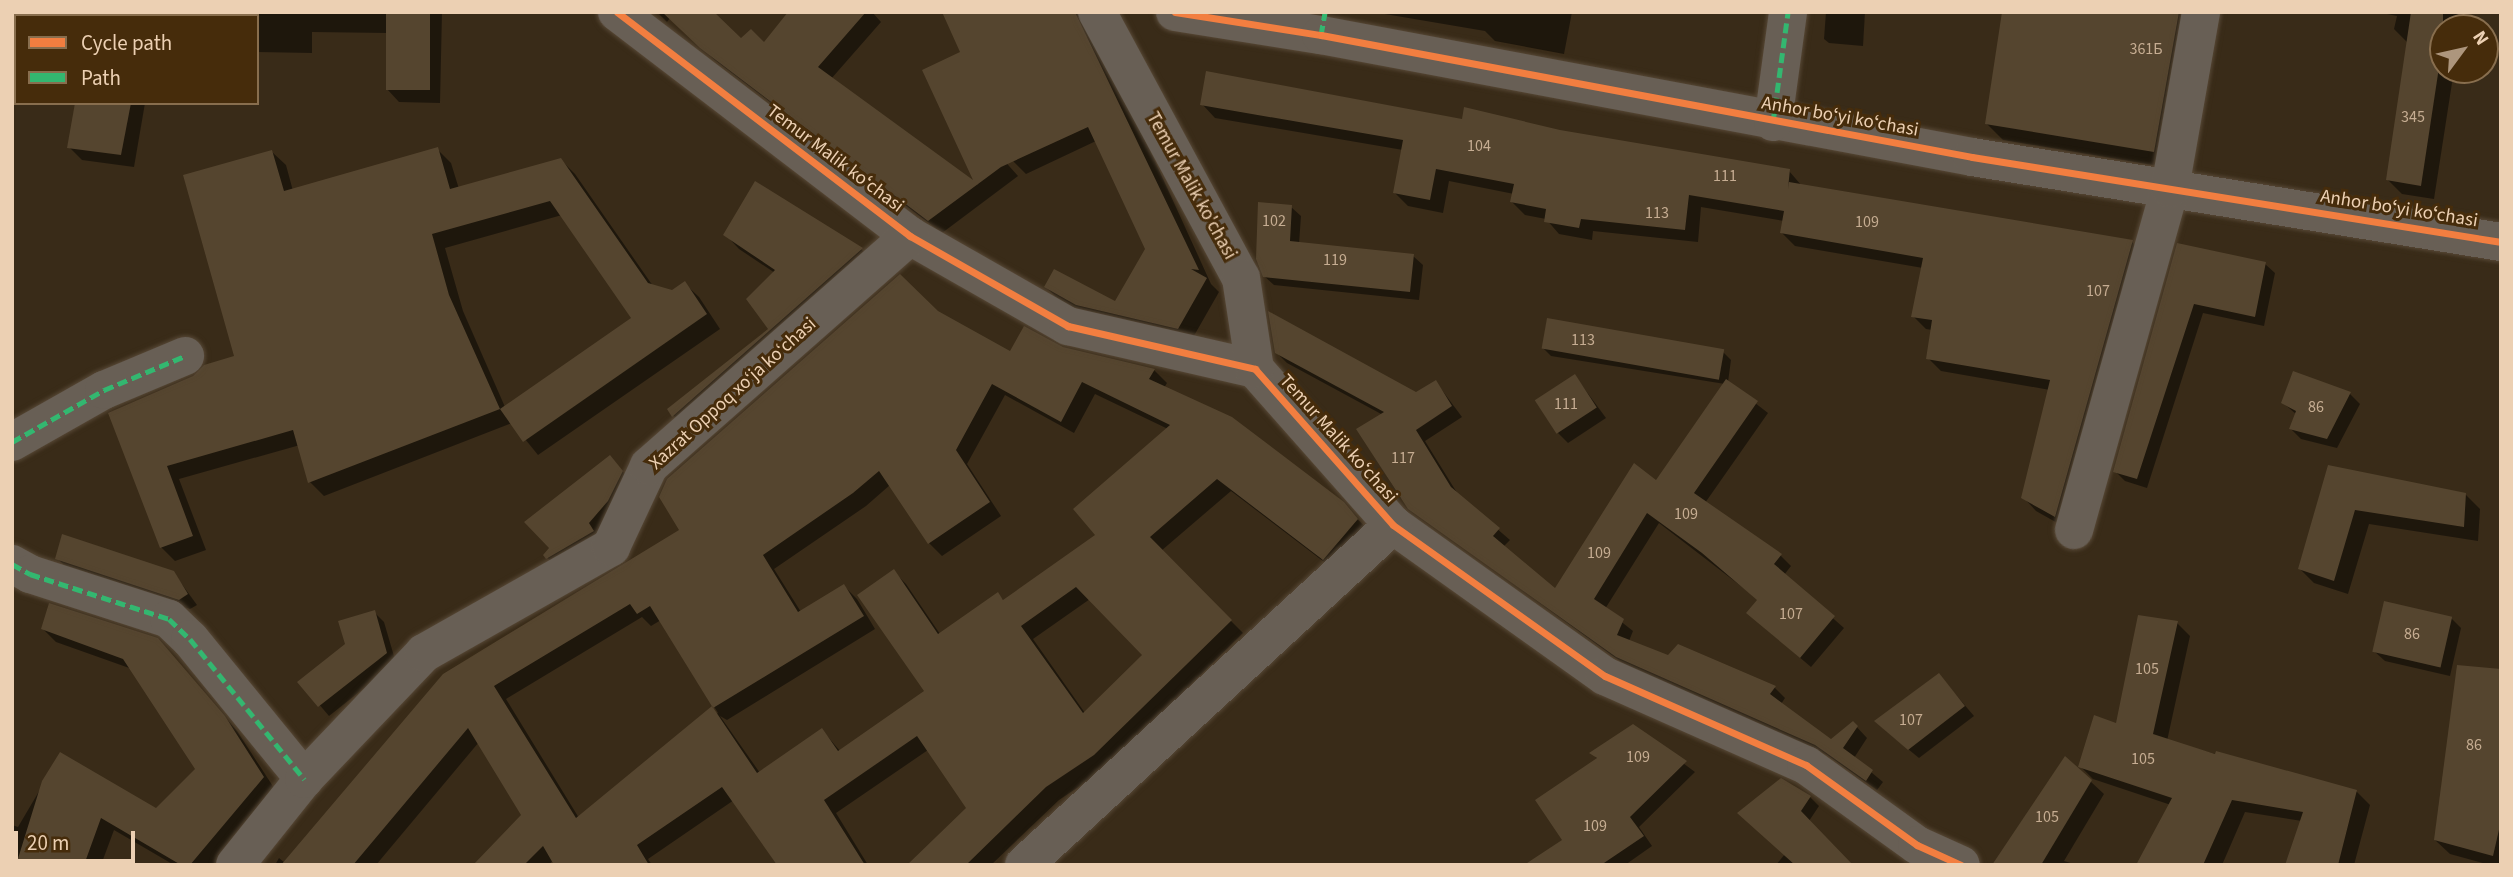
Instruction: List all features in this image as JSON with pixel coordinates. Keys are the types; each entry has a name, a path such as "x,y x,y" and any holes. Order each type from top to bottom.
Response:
{"street":[{"name":"Temur Malik koʻchasi","path":"617,12 910,236 1068,326 1255,369 1393,525 1605,676 1806,765 1917,845 1961,865"},
{"name":"Temur Malik ko'chasi","path":"1097,12 1241,278 1255,369"},
{"name":"Anhor boʻyi koʻchasi","path":"1175,12 1323,24 1773,122 2501,242"},
{"path":"1773,122 1788,12"},
{"path":"2074,530 2170,188 2202,12"},
{"name":"Xazrat Oppoq xo‘ja ko‘chasi","path":"235,865 304,779 424,653 611,547 649,466 910,236"},
{"path":"12,442 104,390 184,356"},
{"path":"1024,865 1393,525"},
{"path":"12,564 30,574 169,619 190,639 304,779"}],"building":[{"path":"386,12 430,12 430,90 386,90"},
{"path":"662,12 714,12 741,38 751,29 764,42 788,12 866,12 818,67 973,180 922,70 960,52 942,12 1075,12 1199,270 1191,269 1207,278 1178,329 1076,305 1044,287 1054,269 1115,301 1145,249 1088,127 1001,167 928,221 700,48"},
{"path":"2002,12 2179,12 2154,152 1985,124"},
{"path":"2411,12 2443,12 2429,14 2429,84 2436,84 2421,186 2386,180"},
{"path":"1206,71 1462,119 1464,107 1560,130 1790,169 1788,189 1789,182 2133,240 2055,517 2021,498 2050,380 1926,359 1932,320 1911,317 1923,258 1780,233 1784,211 1689,195 1685,230 1581,219 1579,228 1544,222 1546,209 1510,202 1514,184 1436,169 1430,200 1393,193 1403,140 1200,105"},
{"path":"75,105 131,105 121,155 67,148"},
{"path":"438,147 450,189 561,158 648,283 672,290 685,281 707,314 523,442 500,409 308,483 293,430 167,466 193,536 160,548 108,413 193,376 204,365 234,356 183,175 272,150 284,191","holes":["550,201 631,318 500,409 449,295 432,234"]},
{"path":"755,181 863,248 672,417 667,409 768,329 746,299 775,270 723,235"},
{"path":"1258,202 1292,205 1290,241 1414,254 1410,292 1263,277 1256,259"},
{"path":"2177,243 2266,262 2255,317 2194,304 2137,479 2113,472"},
{"path":"900,274 938,311 1010,351 1024,326 1063,347 1155,369 1149,379 1232,417 1344,502 1358,519 1323,560 1217,479 1150,537 1232,620 1094,755 1046,787 966,865 907,865 966,808 917,736 824,800 865,865 777,865 722,787 637,845 649,865 554,865 543,846 524,865 473,865 521,815 468,728 353,865 281,865 443,674 679,530 659,497 667,479","holes":["1082,382 1170,425 1073,509 1095,535 1003,600 998,592 938,634 894,569 857,595 924,691 838,751 822,728 757,773 713,708 864,616 844,584 798,612 763,555 853,493 879,471 928,544 990,502 956,450 992,384 1061,422","1076,587 1142,655 1083,713 1021,626","630,604 637,614 650,606 712,706 576,818 494,686"]},
{"path":"1268,311 1416,392 1436,380 1452,406 1416,430 1451,487 1500,528 1493,536 1555,588 1634,463 1656,480 1726,379 1758,401 1694,493 1782,554 1774,564 1835,616 1800,658 1746,613 1757,600 1702,553 1647,513 1594,599 1624,619 1617,635 1668,655 1678,644 1776,686 1770,694 1831,739 1853,721 1858,726 1843,748 1873,770 1866,781 1815,745 1616,657 1408,509 1356,429 1384,412 1275,353"},
{"path":"1547,318 1724,349 1719,380 1542,349"},
{"path":"2293,371 2351,392 2327,439 2289,429 2296,411 2281,403"},
{"path":"1575,374 1597,408 1557,434 1535,400"},
{"path":"610,455 623,471 608,501 589,523 594,531 546,559 543,555 549,548 524,522"},
{"path":"2328,465 2466,493 2464,527 2355,510 2334,581 2298,569"},
{"path":"62,534 174,571 188,594 179,600 55,559"},
{"path":"2384,601 2452,617 2441,667 2372,652"},
{"path":"49,603 158,638 225,716 264,777 190,865 181,865 101,818 84,865 16,865 42,781 60,752 156,808 195,769 123,659 41,629"},
{"path":"375,610 387,653 318,707 297,682 345,644 338,621"},
{"path":"2138,615 2178,621 2153,734 2215,754 2216,751 2357,790 2338,865 2285,865 2303,812 2232,800 2203,865 2136,865 2172,798 2078,767 2094,715 2116,723"},
{"path":"2457,665 2501,669 2501,821 2493,856 2434,840"},
{"path":"1939,673 1965,706 1908,750 1874,721"},
{"path":"1633,724 1687,761 1630,817 1644,836 1601,865 1524,865 1562,840 1535,800 1597,758 1589,753"},
{"path":"2065,756 2092,780 2041,865 1992,865"},
{"path":"1781,778 1811,796 1801,811 1853,865 1795,865 1737,813"}],"marked path":[{"path":"1321,35 1325,12"},
{"path":"1773,122 1788,12"},
{"path":"12,442 104,390 185,356"},
{"path":"12,564 30,574 169,619 190,639 304,779"}],"cycle path":[{"path":"617,12 910,236 1068,326 1255,369 1393,525 1605,676 1806,765 1917,845 1961,865"},
{"path":"1175,12 1321,35 1972,157 2501,242"}]}
